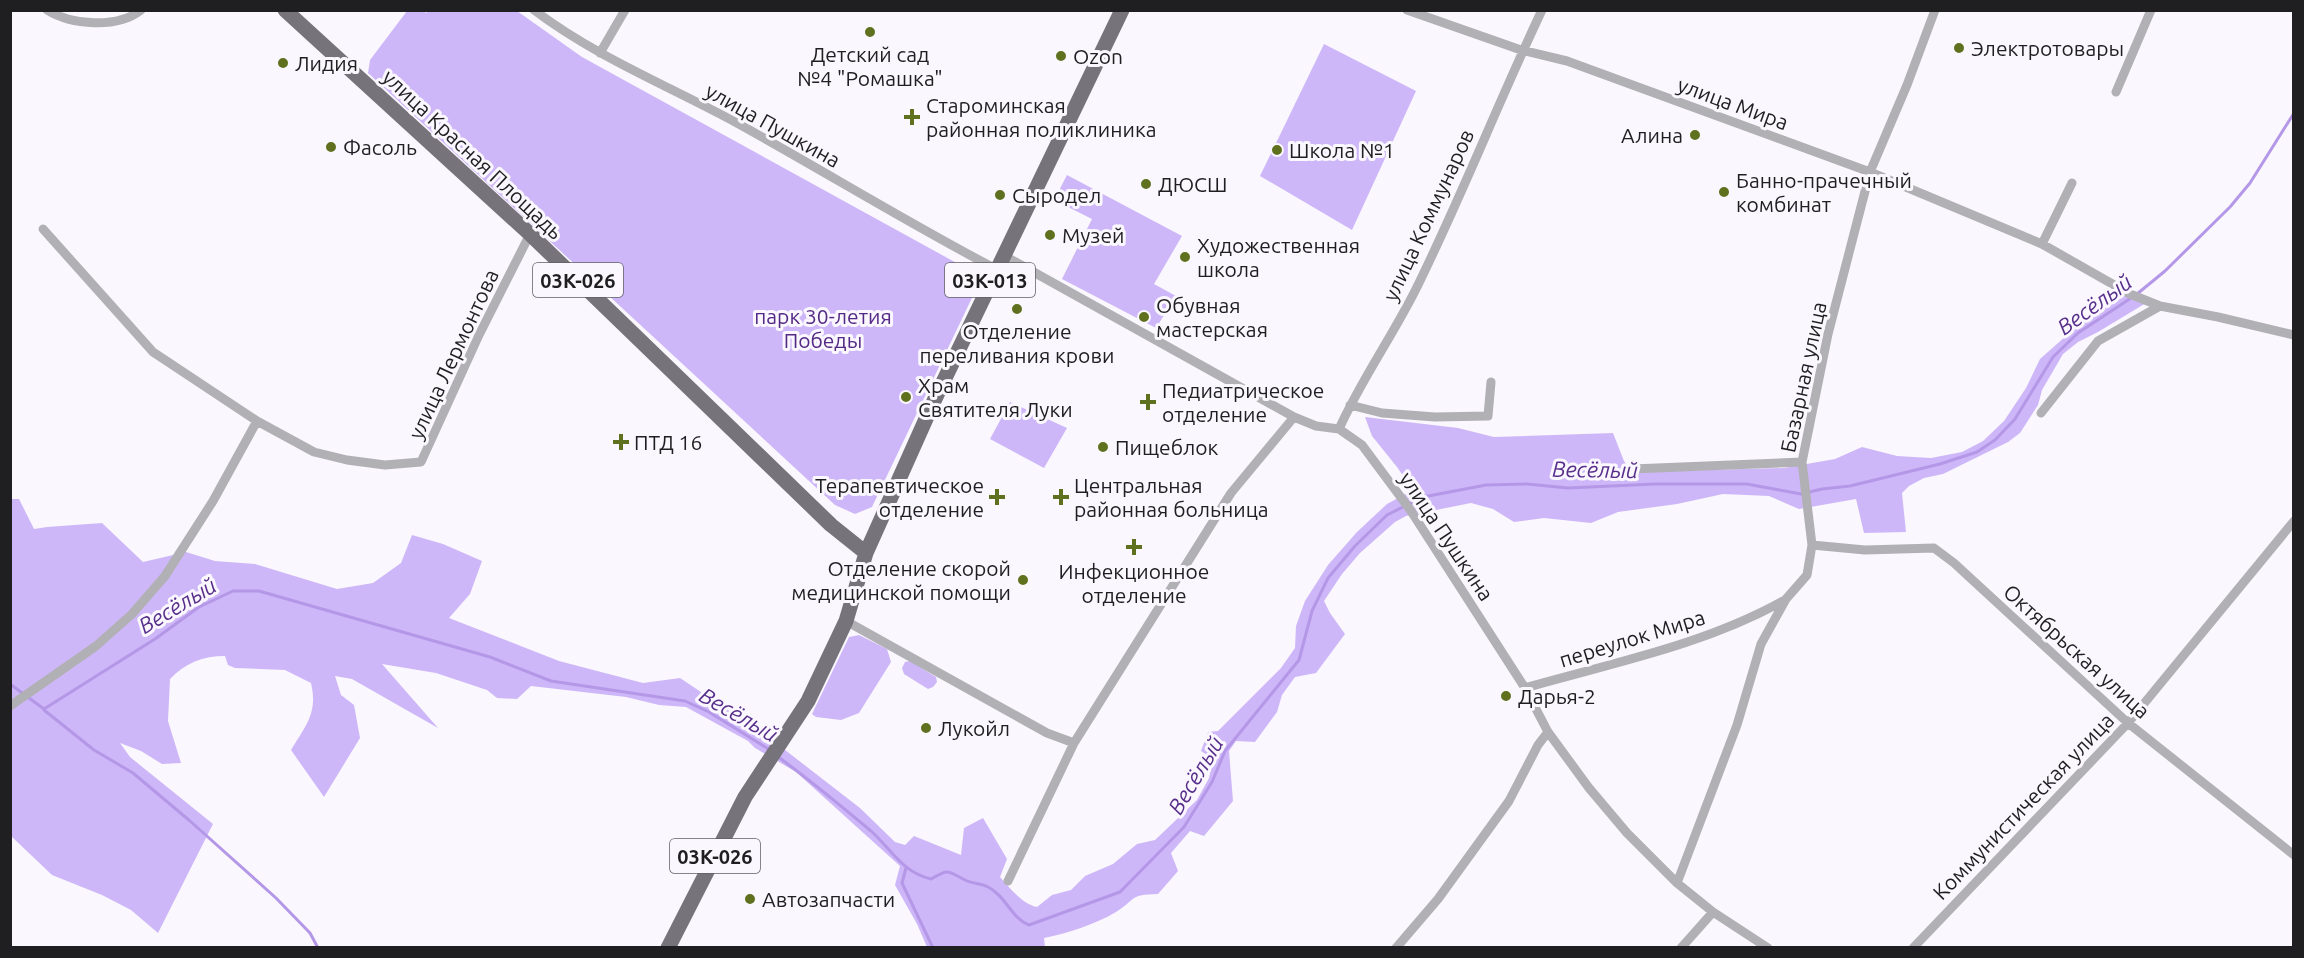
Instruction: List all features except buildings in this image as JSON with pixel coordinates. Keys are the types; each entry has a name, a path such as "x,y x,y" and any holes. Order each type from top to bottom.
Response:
{"main road":[{"name":"улица Красная Площадь","path":"285,10 530,234 831,525 866,553"},
{"name":"03К-013","path":"866,553 999,262 1122,10"},
{"name":"03К-026","path":"668,948 745,797 808,701 846,621 866,553"}],"street":[{"path":"47,10 58,17 103,24 120,21 141,10"},
{"name":"улица Пушкина","path":"534,10 552,24 600,53 737,123 935,237 999,262 1294,417 1316,426 1339,429 1362,445 1404,500 1525,688 1548,732 1589,788 1627,833 1677,882 1713,912 1768,948"},
{"path":"600,53 625,10"},
{"name":"улица Мира","path":"1407,10 1521,50 1567,61 1870,172 2042,244 2130,294 2160,306 2294,335"},
{"name":"улица Коммунаров","path":"1339,429 1435,249 1521,50 1542,10"},
{"name":"Базарная улица","path":"1677,882 1737,725 1766,632 1786,599 1807,575 1812,545 1802,462 1828,334 1870,172 1907,85 1935,10"},
{"path":"2116,92 2151,10"},
{"path":"2042,244 2072,183"},
{"name":"улица Лермонтова","path":"43,229 153,352 257,421 314,452 346,460 385,465 421,462 479,334 530,234"},
{"path":"2042,413 2098,341 2160,306"},
{"path":"1350,405 1382,414 1435,417 1488,416 1491,382"},
{"path":"1008,881 1074,743 1231,493 1294,417"},
{"path":"11,706 96,646 132,614 165,576 213,501 257,421"},
{"path":"1632,469 1802,462"},
{"name":"Коммунистическая улица","path":"1913,948 2128,723 2294,521"},
{"name":"Октябрьская улица","path":"1812,545 1865,550 1934,548 1954,563 2128,723 2294,855"},
{"name":"переулок Мира","path":"1525,688 1691,641 1749,620 1786,599"},
{"path":"1749,620 1760,621 1766,632"},
{"path":"846,621 1047,734 1074,743"},
{"path":"1395,948 1438,899 1509,801 1538,745 1548,732"},
{"path":"1681,948 1713,912"}],"green space":[{"name":"парк 30-летия Победы","path":"428,10 517,11 582,57 982,277 872,507 855,514 835,505 368,73 370,60 407,11 426,13"},
{"path":"1324,44 1416,91 1352,230 1260,176"},
{"path":"1067,175 1182,236 1154,284 1176,296 1156,328 1062,279 1092,219 1054,200"},
{"path":"2120,288 2146,303 2078,342 2063,354 2042,390 2038,405 2020,433 2008,442 1943,474 1924,478 1909,486 1902,493 1906,532 1864,533 1856,499 1799,509 1769,496 1723,494 1677,504 1618,512 1591,523 1544,518 1514,522 1493,509 1471,503 1406,516 1395,522 1360,553 1324,601 1345,634 1316,673 1295,677 1282,695 1277,712 1255,742 1236,741 1229,751 1233,801 1204,836 1190,831 1171,853 1178,871 1158,894 1137,896 1116,912 1099,921 1044,938 1045,947 927,947 895,885 900,866 796,772 755,748 748,741 686,707 659,705 626,697 531,686 517,699 497,698 487,690 436,673 382,664 438,728 352,679 335,676 341,695 354,705 360,738 324,797 291,750 306,726 312,711 311,683 285,670 235,668 228,665 225,656 195,661 170,679 168,721 181,763 162,764 141,751 120,743 130,757 213,824 158,933 131,910 102,895 52,875 11,836 10,499 19,499 34,529 102,523 143,562 186,552 215,561 255,564 337,589 373,583 401,563 412,535 443,544 482,561 470,594 449,618 559,661 643,683 680,678 767,736 860,808 895,842 905,845 914,836 961,855 964,828 983,818 1007,859 1000,877 1021,899 1037,907 1052,895 1071,890 1085,876 1113,864 1137,844 1155,840 1197,800 1209,778 1213,759 1201,751 1208,732 1218,731 1281,668 1295,648 1296,626 1305,601 1328,565 1357,532 1387,504 1413,490 1372,436 1365,417 1458,428 1494,437 1613,433 1631,472 1784,468 1835,459 1862,447 1897,456 1931,458 1962,452 1983,441 2004,421 2026,388 2040,359"},
{"path":"1010,402 1067,428 1044,468 990,439"},
{"path":"859,635 887,649 891,662 859,713 841,720 816,717 812,714 849,637"},
{"path":"910,661 936,677 937,682 933,687 928,689 904,674 902,668 905,662"}],"waterway":[{"name":"Весёлый","path":"2137,294 2165,271 2230,207 2250,183 2294,113"},
{"name":"Весёлый","path":"777,756 871,831 898,860 912,871 931,879 948,872 985,886 994,891 1023,922 1029,925 1120,892 1184,827 1212,782 1225,751 1299,660 1312,611 1328,578 1355,546 1387,515 1423,497 1486,485 1527,484 1568,488 1655,484 1747,484 1801,494 1850,486 1940,464 1977,452 1995,440 2015,419 2053,357 2078,333 2131,298"},
{"name":"Весёлый","path":"10,684 44,709 155,639 199,607 233,591 259,591 490,657 551,681 685,701 709,712 770,750"},
{"path":"44,710 94,750 133,773 190,821 276,898 310,933 318,948"},
{"path":"906,868 902,883 933,948"}],"place":[{"name":"Детский сад №4 \"Ромашка\"","path":"870,32"},
{"name":"Электротовары","path":"1959,48"},
{"name":"Ozon","path":"1061,56"},
{"name":"Лидия","path":"283,63"},
{"name":"Староминская районная поликлиника","path":"912,117"},
{"name":"Алина","path":"1695,135"},
{"name":"Фасоль","path":"331,147"},
{"name":"Школа №1","path":"1277,150"},
{"name":"ДЮСШ","path":"1146,184"},
{"name":"Банно-прачечный комбинат","path":"1724,192"},
{"name":"Сыродел","path":"1000,195"},
{"name":"Музей","path":"1050,235"},
{"name":"Художественная школа","path":"1185,257"},
{"name":"Отделение переливания крови","path":"1017,309"},
{"name":"Обувная мастерская","path":"1144,317"},
{"name":"Храм Святителя Луки","path":"906,397"},
{"name":"Педиатрическое отделение","path":"1148,402"},
{"name":"ПТД 16","path":"621,442"},
{"name":"Пищеблок","path":"1103,447"},
{"name":"Терапевтическое отделение","path":"997,497"},
{"name":"Центральная районная больница","path":"1061,497"},
{"name":"Инфекционное отделение","path":"1134,547"},
{"name":"Отделение скорой медицинской помощи","path":"1023,580"},
{"name":"Дарья-2","path":"1506,696"},
{"name":"Лукойл","path":"926,728"},
{"name":"Автозапчасти","path":"750,899"}]}
